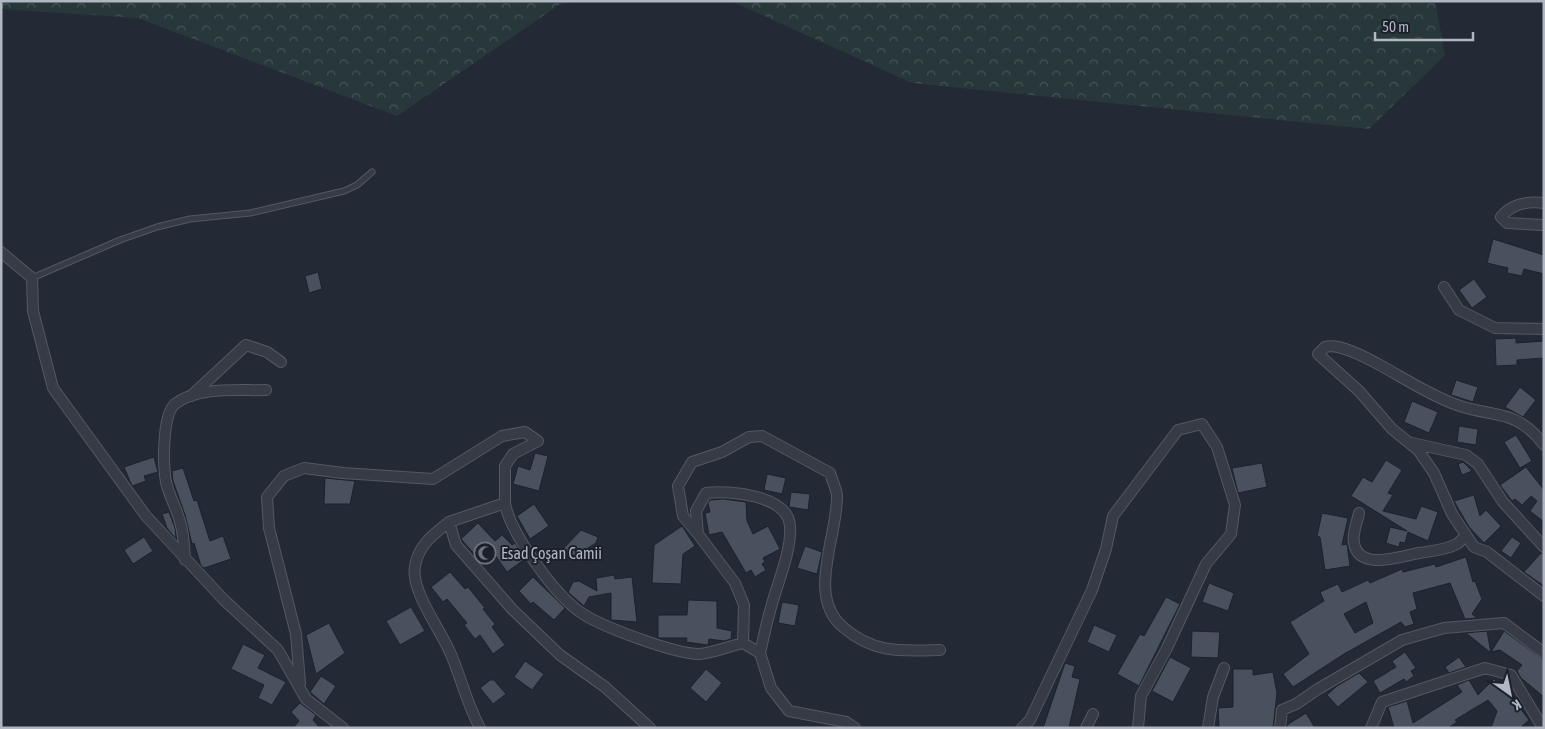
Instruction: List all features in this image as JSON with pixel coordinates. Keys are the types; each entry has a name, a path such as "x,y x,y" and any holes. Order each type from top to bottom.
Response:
{"street":[{"path":"1544,203 1534,202 1508,208 1501,217 1506,223 1544,225"},
{"path":"1,252 32,278 33,311 53,388 146,516 185,560 278,650 300,685 306,699 343,728"},
{"path":"1444,288 1459,310 1495,328 1544,329"},
{"path":"190,397 246,345 267,352 280,362"},
{"path":"1544,445 1532,429 1500,413 1458,406 1424,390 1376,363 1334,345 1325,346 1318,354 1359,391 1392,429 1412,443 1434,474 1452,514 1474,547 1486,552 1544,596"},
{"path":"185,560 180,520 166,483 164,447 168,415 174,404 204,393 266,390"},
{"path":"1022,728 1030,720 1092,590 1106,550 1113,516 1178,430 1202,424 1217,447 1235,505 1231,534 1206,564 1167,648 1140,696 1138,728"},
{"path":"300,685 296,634 269,528 268,497 284,476 304,468 343,473 433,479 502,436 526,432 538,441 513,454 506,466 504,503 507,515 558,594 583,614 656,645 698,654 744,643 760,652"},
{"path":"744,643 744,605 735,583 683,516 678,486 692,462 722,452 750,437 762,436 830,473 837,494 824,592 835,620 858,641 894,651 940,650"},
{"path":"1412,443 1466,455 1478,464 1504,502 1544,547"},
{"path":"698,534 696,511 706,493 718,491 760,497 782,508 791,525 784,570 771,606 760,652 771,688 790,711 846,722 855,728"},
{"path":"480,728 468,705 452,656 418,589 414,567 421,545 449,522 504,503"},
{"path":"1359,513 1354,529 1354,543 1367,559 1388,560 1447,548 1457,544 1465,536"},
{"path":"449,522 456,545 512,610 560,655 605,687 650,728"},
{"path":"1280,728 1282,710 1296,704 1402,640 1444,628 1504,623 1544,653"},
{"path":"1208,728 1213,697 1224,668"},
{"path":"1371,728 1382,702 1485,668 1511,675 1543,728"},
{"path":"1086,728 1093,714"}],"lane":[{"path":"32,278 120,240 157,227 190,219 250,213 344,191 357,186 372,172"}],"green space":[{"path":"1,1 575,1 559,5 397,116 138,18 1,9"},
{"path":"731,1 1435,1 1445,55 1369,129 912,83"}],"building":[{"path":"1493,239 1544,255 1544,274 1524,269 1522,276 1507,273 1508,268 1487,263"},
{"path":"318,272 322,289 309,293 305,276"},
{"path":"1474,279 1487,297 1472,308 1459,290"},
{"path":"1516,338 1516,343 1544,341 1544,358 1517,360 1517,365 1496,366 1495,339"},
{"path":"1456,380 1478,387 1473,402 1451,395"},
{"path":"1520,387 1536,400 1523,417 1505,407"},
{"path":"1412,401 1438,412 1429,433 1404,422"},
{"path":"1459,426 1478,429 1476,445 1457,442"},
{"path":"1516,435 1532,461 1520,468 1504,442"},
{"path":"535,453 548,456 539,491 513,484 518,466 530,470"},
{"path":"154,457 158,472 144,476 146,481 132,486 124,467"},
{"path":"1386,460 1402,470 1388,493 1393,495 1383,511 1416,519 1421,506 1438,512 1428,541 1408,532 1405,543 1400,542 1399,547 1386,543 1390,527 1407,531 1351,496 1363,477 1372,482"},
{"path":"1463,462 1472,471 1462,475 1458,464"},
{"path":"1262,463 1267,487 1238,493 1232,468"},
{"path":"1526,467 1544,490 1544,522 1530,511 1537,501 1531,496 1522,505 1515,499 1512,501 1500,485"},
{"path":"183,468 194,501 197,500 210,541 223,536 231,559 204,568 201,566 194,543 192,544 185,515 173,481 172,471"},
{"path":"767,474 786,478 782,494 764,490"},
{"path":"325,478 355,481 350,504 324,504"},
{"path":"791,492 810,494 808,510 789,507"},
{"path":"1474,495 1480,516 1486,510 1501,526 1484,543 1469,527 1454,501"},
{"path":"723,499 746,502 747,521 753,534 768,526 780,549 763,558 765,562 762,564 766,570 755,577 751,570 746,573 722,532 709,535 705,513 710,512 708,503 710,500"},
{"path":"534,504 549,526 530,539 517,516"},
{"path":"169,512 175,528 176,539 167,528 162,514"},
{"path":"1322,513 1348,518 1342,545 1347,544 1350,566 1325,570 1320,537 1317,536"},
{"name":"Esad Çoşan Camii","path":"478,523 495,541 502,535 512,545 515,543 525,559 507,572 495,555 484,565 461,539"},
{"path":"682,526 695,546 683,554 681,584 652,583 654,545"},
{"path":"581,530 598,537 596,543 575,556 561,551"},
{"path":"144,537 153,551 133,564 124,550"},
{"path":"1512,537 1521,543 1511,558 1501,551"},
{"path":"805,546 822,552 817,574 797,568"},
{"path":"1541,553 1544,554 1544,586 1524,572"},
{"path":"1466,557 1473,582 1475,581 1482,599 1472,614 1477,618 1465,619 1450,583 1413,593 1417,609 1410,612 1414,624 1405,627 1401,622 1344,654 1293,687 1283,674 1309,654 1290,622 1324,601 1320,592 1338,584 1342,592 1368,580 1370,583 1402,569 1403,572 1435,564 1436,567","holes":["1366,602 1373,623 1355,633 1344,614"]},
{"path":"450,572 465,589 468,587 495,624 492,627 505,645 493,654 480,635 475,639 464,625 467,623 447,599 443,602 431,587"},
{"path":"614,575 615,579 632,577 637,622 611,620 611,593 589,597 584,606 568,592 573,582 579,581 597,591 596,578"},
{"path":"533,577 565,608 554,620 533,602 531,604 519,591"},
{"path":"1209,583 1234,593 1228,611 1202,602"},
{"path":"1166,597 1180,604 1139,686 1117,674 1140,634 1144,636"},
{"path":"688,600 717,601 717,628 732,631 731,639 724,641 709,639 708,645 686,642 687,638 658,638 658,615 687,615"},
{"path":"782,602 799,605 795,626 778,623"},
{"path":"411,607 425,631 400,645 386,621"},
{"path":"329,623 345,653 316,674 306,635"},
{"path":"1094,625 1117,635 1109,652 1087,642"},
{"path":"1192,631 1220,632 1218,658 1191,657"},
{"path":"1487,631 1491,653 1466,633"},
{"path":"1504,631 1544,660 1544,697 1521,678 1517,671 1522,665 1500,650 1491,652"},
{"path":"243,644 265,655 258,668 286,682 272,705 258,698 264,685 231,669"},
{"path":"1405,652 1416,668 1411,671 1414,676 1406,682 1404,679 1380,693 1373,681 1396,667 1392,661"},
{"path":"1170,657 1191,668 1173,702 1152,691"},
{"path":"1459,657 1466,667 1449,673 1445,667"},
{"path":"525,661 544,674 532,690 514,677"},
{"path":"1065,663 1075,666 1072,677 1080,679 1069,728 1043,728"},
{"path":"706,669 722,683 706,702 690,688"},
{"path":"1233,669 1253,669 1253,675 1273,672 1277,693 1273,728 1219,728 1218,708 1233,707"},
{"path":"1359,673 1368,682 1338,707 1327,695 1337,686"},
{"path":"321,676 336,686 324,704 310,692"},
{"path":"1494,679 1511,696 1529,720 1520,728 1491,728 1497,711 1488,700 1455,720 1457,722 1448,728 1394,728 1388,707 1407,701 1413,723 1462,692 1457,685 1469,680 1478,695"},
{"path":"490,680 494,680 506,694 493,704 480,688"},
{"path":"300,703 316,715 313,720 320,728 293,728 299,721 291,712"},
{"path":"1306,713 1315,728 1287,728 1287,725"}],"place":[{"name":"Esad Çoşan Camii","path":"485,553"}]}
